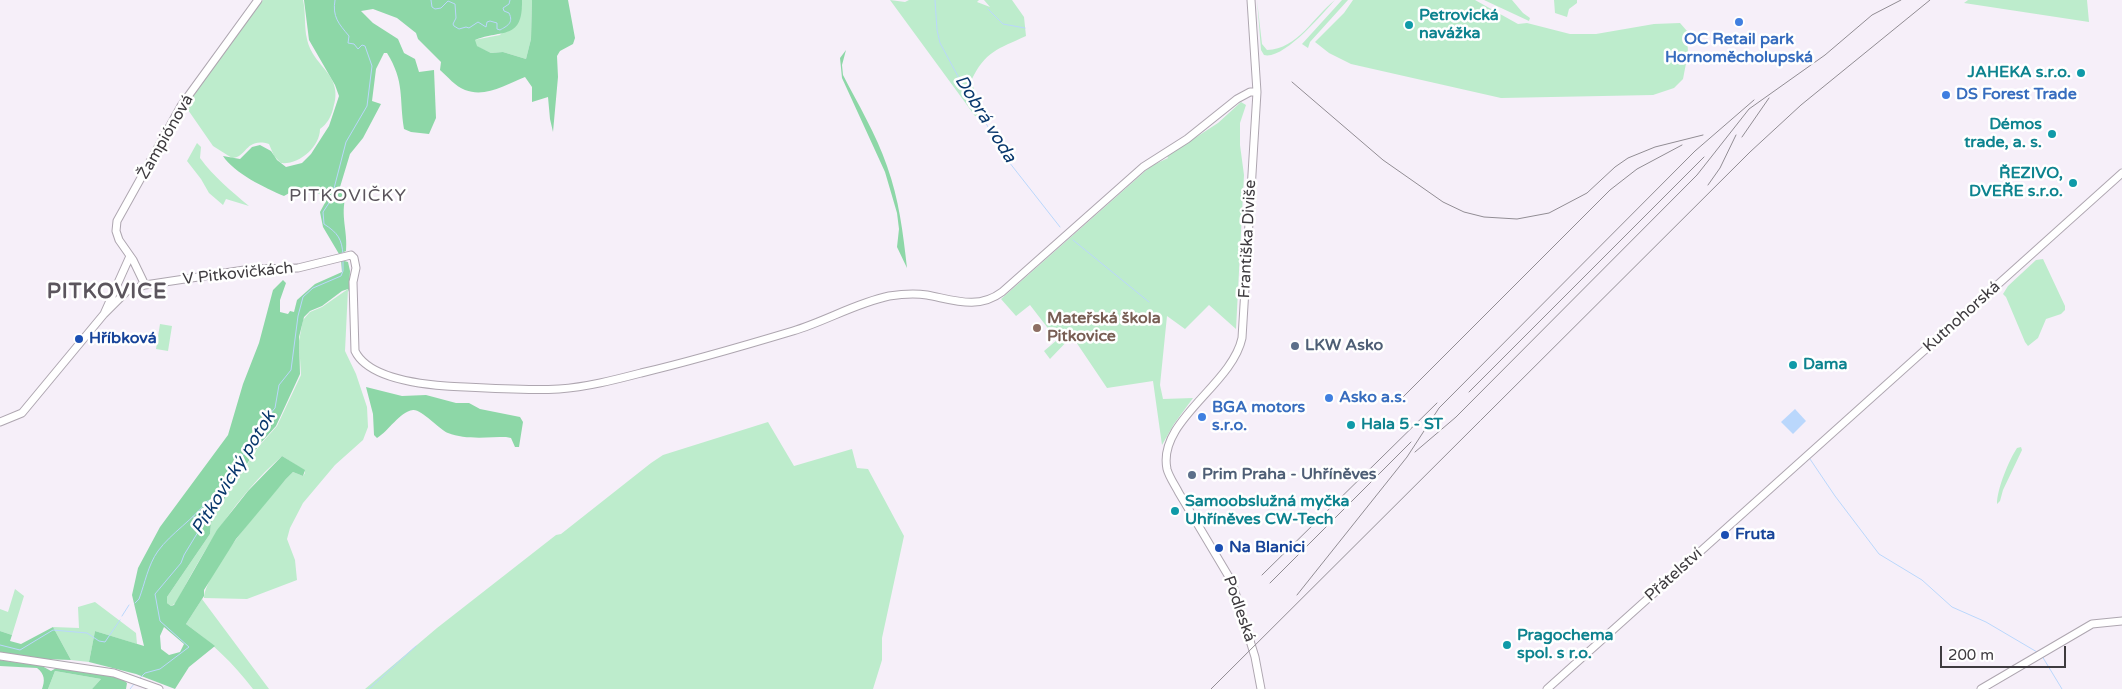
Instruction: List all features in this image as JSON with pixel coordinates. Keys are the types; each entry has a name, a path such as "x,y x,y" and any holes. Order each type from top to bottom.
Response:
{"street":[{"name":"Žampiónová","path":"145,285 117,234 117,221 181,106 258,0"},
{"name":"Františka Diviše","path":"1168,454 1174,434 1195,404 1230,367 1241,344 1257,92 1251,0"},
{"name":"V Pitkovičkách","path":"104,314 127,291 145,285 263,268 298,268 345,256 354,258 356,268 353,282 354,346 360,359 369,367 412,383 431,385 551,389 604,382 668,367 778,335 891,296 922,294 972,303 992,299 1143,167 1187,139 1237,99 1250,92 1257,92"},
{"name":"Kutnohorská","path":"1802,460 2122,173"},
{"path":"0,422 22,413 104,314 130,256"},
{"name":"Podleská","path":"1168,454 1168,470 1171,478 1234,588 1255,657 1261,689"},
{"name":"Přátelství","path":"1547,689 1802,460"},
{"path":"1981,689 2092,624 2122,620"},
{"path":"0,656 104,671 132,678 159,689"}],"green space":[{"path":"263,0 303,0 306,34 310,49 332,79 335,87 336,97 330,118 320,129 316,142 307,154 288,163 281,163 274,156 269,144 261,143 251,145 241,155 232,158 213,146 186,107 212,68"},
{"path":"304,0 522,0 519,22 515,28 475,40 477,46 491,53 503,52 526,59 531,39 532,0 568,0 575,38 573,44 560,51 557,56 558,77 553,132 548,97 532,102 532,87 525,77 488,91 473,92 465,90 455,84 440,70 441,62 418,39 416,33 397,18 373,9 361,11 373,23 398,39 404,53 415,59 419,72 434,70 436,118 429,134 411,132 404,129 397,73 387,53 384,53 376,69 372,101 381,104 363,138 350,154 340,187 346,195 344,217 346,251 339,254 323,227 320,212 327,199 309,187 298,188 284,196 242,174 223,156 240,159 252,147 260,145 271,151 277,160 286,167 302,163 311,154 329,126 339,96 335,85 309,40"},
{"path":"522,0 532,0 531,39 526,59 503,52 491,53 476,46 474,40 500,35 522,7"},
{"path":"890,0 905,2 909,0 979,0 977,2 990,7 984,0 1012,0 1024,17 1026,36 993,52 976,71 971,81 983,114 975,116"},
{"path":"1257,0 1262,44 1267,50 1288,44 1297,38 1335,0 1302,35 1292,43 1272,55 1264,55 1261,50"},
{"path":"1342,0 1348,0 1310,42 1308,48 1302,44"},
{"path":"1353,0 1475,0 1518,24 1527,23 1570,34 1596,34 1654,24 1680,23 1687,31 1688,53 1683,79 1674,88 1653,95 1501,98 1351,64 1329,53 1315,42 1344,13"},
{"path":"1484,0 1512,0 1530,18 1529,21"},
{"path":"1554,0 1577,0 1577,3 1569,9 1567,17 1555,13"},
{"path":"1968,0 2087,0 2089,22 1964,3"},
{"path":"846,50 842,65 843,75 878,142 891,178 900,216 907,268 897,247 899,229 897,213 885,172 842,78 840,58"},
{"path":"1241,102 1246,105 1240,123 1240,145 1244,175 1236,329 1209,305 1185,329 1167,316 1160,385 1163,399 1193,398 1174,424 1162,445 1153,381 1107,388 1072,336 1050,359 1044,351 1057,340 1030,305 1016,316 1001,299 1151,166 1168,158 1167,156 1218,123"},
{"path":"197,143 201,147 200,158 205,165 249,206 226,199 223,205 209,193 187,161"},
{"path":"2043,259 2065,306 2065,310 2061,314 2046,319 2038,338 2028,346 2003,294 2008,286 2036,260"},
{"path":"341,260 348,262 350,271 349,292 348,289 342,291 322,306 310,311 304,317 299,337 300,374 276,426 259,445 219,508 211,523 210,534 167,597 167,603 171,606 174,605 217,530 248,491 282,456 305,470 303,476 293,472 286,479 236,539 204,590 204,596 186,624 215,646 189,667 175,689 136,674 89,662 95,631 144,646 132,595 138,568 160,527 228,435 243,384 259,343 273,290 283,280 286,283 280,300 280,312 288,314 290,311 294,312 297,300 315,284 342,272","holes":["164,627 184,644 180,652 169,655 161,649 160,636"]},
{"path":"348,289 345,351 356,374 367,407 368,427 363,440 335,465 303,503 290,528 287,539 295,560 297,580 247,599 204,598 216,569 241,532 293,472 303,476 305,473 304,470 282,456 250,488 222,524 176,603 171,606 167,603 167,597 210,534 211,523 219,508 259,446 277,426 301,375 299,341 303,320 310,312 322,307"},
{"path":"160,324 172,326 168,351 156,349"},
{"path":"366,387 402,396 426,395 456,403 469,403 480,409 520,417 523,422 519,447 515,447 511,438 506,437 469,437 448,433 421,413 413,410 403,414 377,438 374,435 373,414"},
{"path":"768,422 794,466 852,449 857,468 868,469 904,536 882,638 882,660 873,689 365,689 437,628 556,535 561,534 663,455"},
{"path":"2021,447 2022,450 1997,504 2001,483 2007,467 2017,448"},
{"path":"15,589 24,596 12,635 0,631 0,609 8,612"},
{"path":"202,599 269,689 253,689 222,654 186,624"},
{"path":"95,602 136,633 137,644 95,631 89,662 71,660 53,627 79,628 78,607"},
{"path":"53,627 71,660 44,659 0,652 0,631 12,635 10,641 21,644"},
{"path":"0,660 42,666 51,671 58,667 113,675 127,683 126,689 92,689 101,679 55,671 48,689 42,689 44,678 37,668 0,666"},
{"path":"55,671 101,679 92,689 48,689"}],"water":[{"path":"1795,409 1806,421 1793,434 1781,422"}],"waterway":[{"name":"Pitkovický potok","path":"335,0 335,16 349,36 348,43 354,44 358,49 362,45 365,46 372,66 367,106 346,142 331,200 323,212 324,224 333,230 338,237 342,245 343,255"},
{"name":"Pitkovický potok","path":"431,0 432,7 435,9 441,8 448,1 455,4 456,18 453,24 459,29 469,28 478,22 486,27 487,22 490,21 497,23 497,29 500,30 510,22 509,13 504,11 503,8 509,4 510,0"},
{"name":"Dobrá voda","path":"935,0 940,43 960,80 1009,162 1060,227"},
{"path":"988,9 1003,24 1025,28"},
{"name":"Dobrá voda","path":"1073,240 1149,302"},
{"name":"Pitkovický potok","path":"139,679 145,673 160,669 189,647 160,621 155,594 181,563 198,532 201,519 238,471 241,457 258,438 263,422 275,408 279,385 291,370 298,316 303,297 313,288 341,276 343,259"},
{"path":"1810,459 1835,496 1879,554 1922,580 1952,607 1986,622 2037,652"},
{"path":"135,603 139,599 149,568 158,551 207,501 214,501"},
{"path":"193,517 201,519"},
{"path":"122,616 129,605"},
{"path":"0,645 20,650 53,630 87,633 99,641 105,642 120,620"},
{"path":"369,689 416,646"},
{"path":"2042,656 2062,689"},
{"name":"Pitkovický potok","path":"130,689 134,684"}],"railway":[{"path":"1415,452 1456,417 1697,175 1749,109 1825,55 1872,15 1901,0"},
{"path":"1211,689 1750,152 1801,105 1930,0"},
{"path":"1292,82 1383,160 1443,202 1464,212 1484,217 1517,219 1549,213 1587,193 1615,167 1628,158 1655,147 1703,135"},
{"path":"1742,137 1769,98"},
{"path":"1297,595 1407,457 1439,408 1695,151 1754,100"},
{"path":"1708,185 1720,168 1736,135"},
{"path":"1402,398 1610,190 1637,169 1682,145"},
{"path":"1469,392 1704,157"},
{"path":"1262,575 1437,403"},
{"path":"1270,583 1411,442"}],"place":[{"name":"OC Retail park Hornoměcholupská","path":"1739,22"},
{"name":"Petrovická navážka","path":"1409,25"},
{"name":"JAHEKA s.r.o.","path":"2081,73"},
{"name":"DS Forest Trade","path":"1946,95"},
{"name":"Démos trade, a. s.","path":"2052,134"},
{"name":"ŘEZIVO, DVEŘE s.r.o.","path":"2073,183"},
{"name":"Mateřská škola Pitkovice","path":"1037,328"},
{"name":"Hříbková","path":"79,339"},
{"name":"LKW Asko","path":"1295,346"},
{"name":"Dama","path":"1793,365"},
{"name":"Asko a.s.","path":"1329,398"},
{"name":"BGA motors s.r.o.","path":"1202,417"},
{"name":"Hala 5 - ST","path":"1351,425"},
{"name":"Prim Praha - Uhříněves","path":"1192,475"},
{"name":"Samoobslužná myčka Uhříněves CW-Tech","path":"1175,511"},
{"name":"Fruta","path":"1725,535"},
{"name":"Na Blanici","path":"1219,548"},
{"name":"Pragochema spol. s r.o.","path":"1507,645"}],"district":[{"name":"PITKOVIČKY","path":"348,196"},
{"name":"PITKOVICE","path":"107,292"}]}
